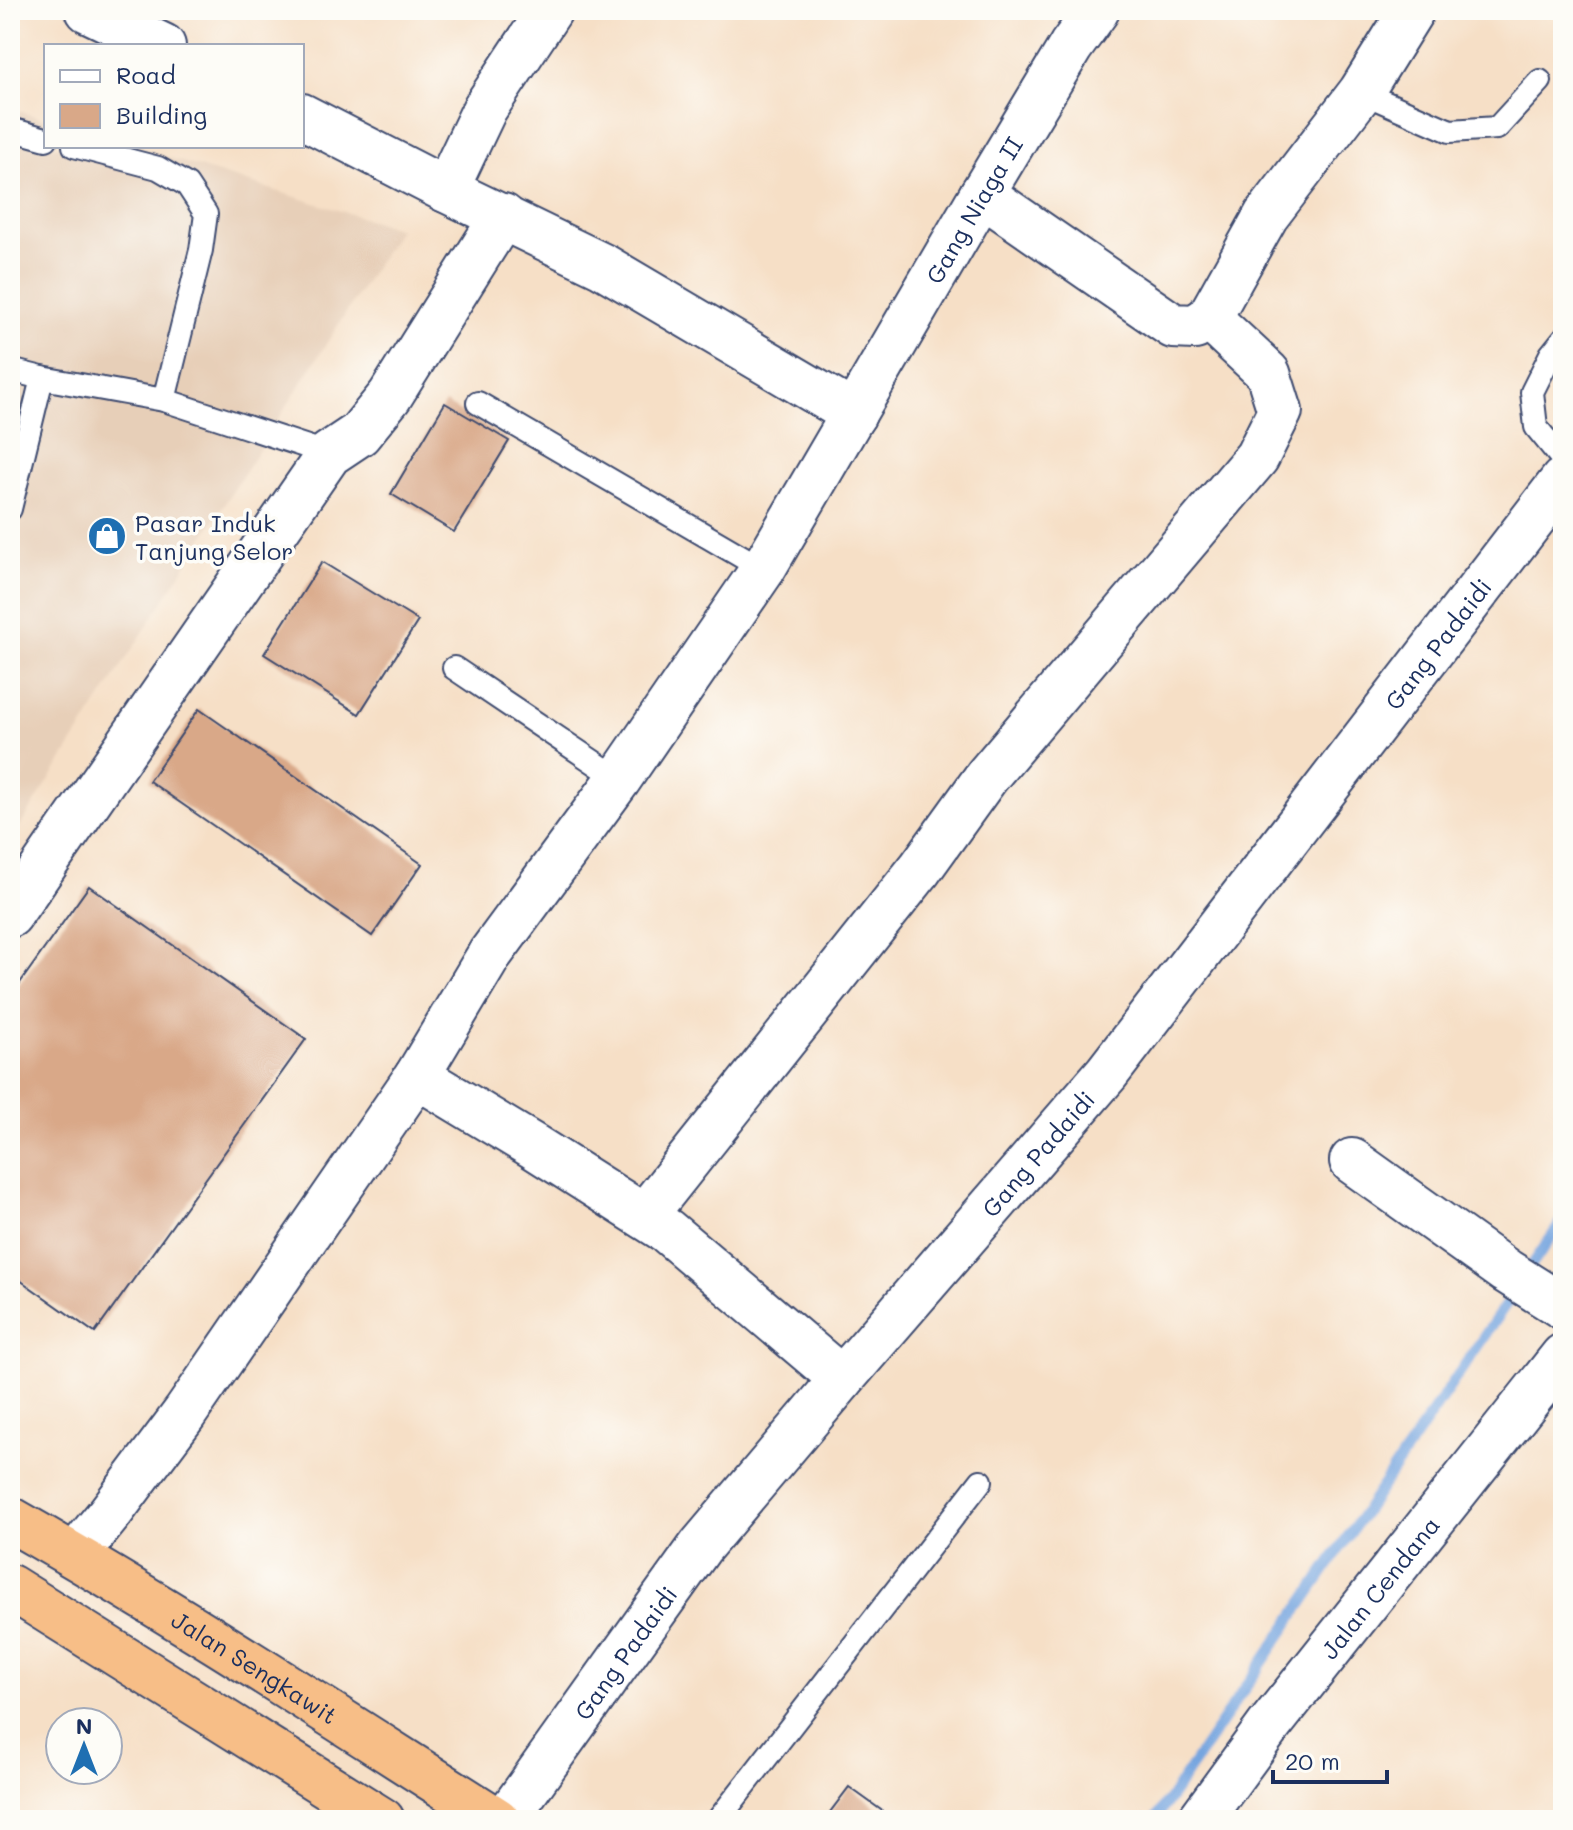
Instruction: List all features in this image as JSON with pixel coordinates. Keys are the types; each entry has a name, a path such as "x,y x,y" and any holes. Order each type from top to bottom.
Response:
{"highway":[{"name":"Jalan Sengkawit","path":"10,1519 308,1700 497,1820"},
{"path":"10,1587 382,1820"}],"street":[{"path":"88,10 158,31"},
{"path":"446,190 485,108 550,10"},
{"name":"Gang Niaga II","path":"75,1556 185,1413 417,1076 490,954 619,779 763,569 982,194 1071,46 1097,10"},
{"path":"982,194 1173,326 1195,327 1209,318 1266,216 1361,92 1412,10"},
{"path":"304,117 603,266 854,414"},
{"path":"10,915 329,454 359,434 390,396 503,216"},
{"path":"644,1216 920,869 987,776 1257,457 1280,411 1268,373 1209,318"},
{"name":"Gang Padaidi","path":"505,1820 701,1546 1107,1073 1563,480"},
{"path":"417,1076 667,1231 842,1379"},
{"path":"1352,1161 1537,1291"},
{"name":"Jalan Cendana","path":"1200,1820 1268,1727 1563,1356"}],"lane":[{"path":"1361,92 1450,131 1497,128 1540,81"},
{"path":"10,129 44,138"},
{"path":"82,148 158,168 187,185 206,214 201,250 164,400"},
{"path":"1563,339 1551,354 1532,392 1536,427 1563,460"},
{"path":"10,370 164,400 329,454"},
{"path":"10,509 42,378"},
{"path":"478,403 763,569"},
{"path":"454,668 619,779"},
{"path":"718,1820 981,1481"}],"shaded area":[{"name":"Pasar Induk Tanjung Selor","path":"10,108 44,119 44,148 137,148 399,229 10,842"}],"building":[{"path":"445,403 509,441 454,532 391,494"},
{"path":"322,562 418,621 359,714 264,654"},
{"path":"199,709 422,864 372,936 149,781"},
{"path":"89,886 306,1039 95,1333 10,1273 10,997"},
{"path":"849,1787 895,1820 824,1820"}],"waterway":[{"path":"1526,1274 1563,1220"},
{"path":"1155,1820 1517,1288"}],"place":[{"name":"Pasar Induk Tanjung Selor","path":"107,536"}]}
